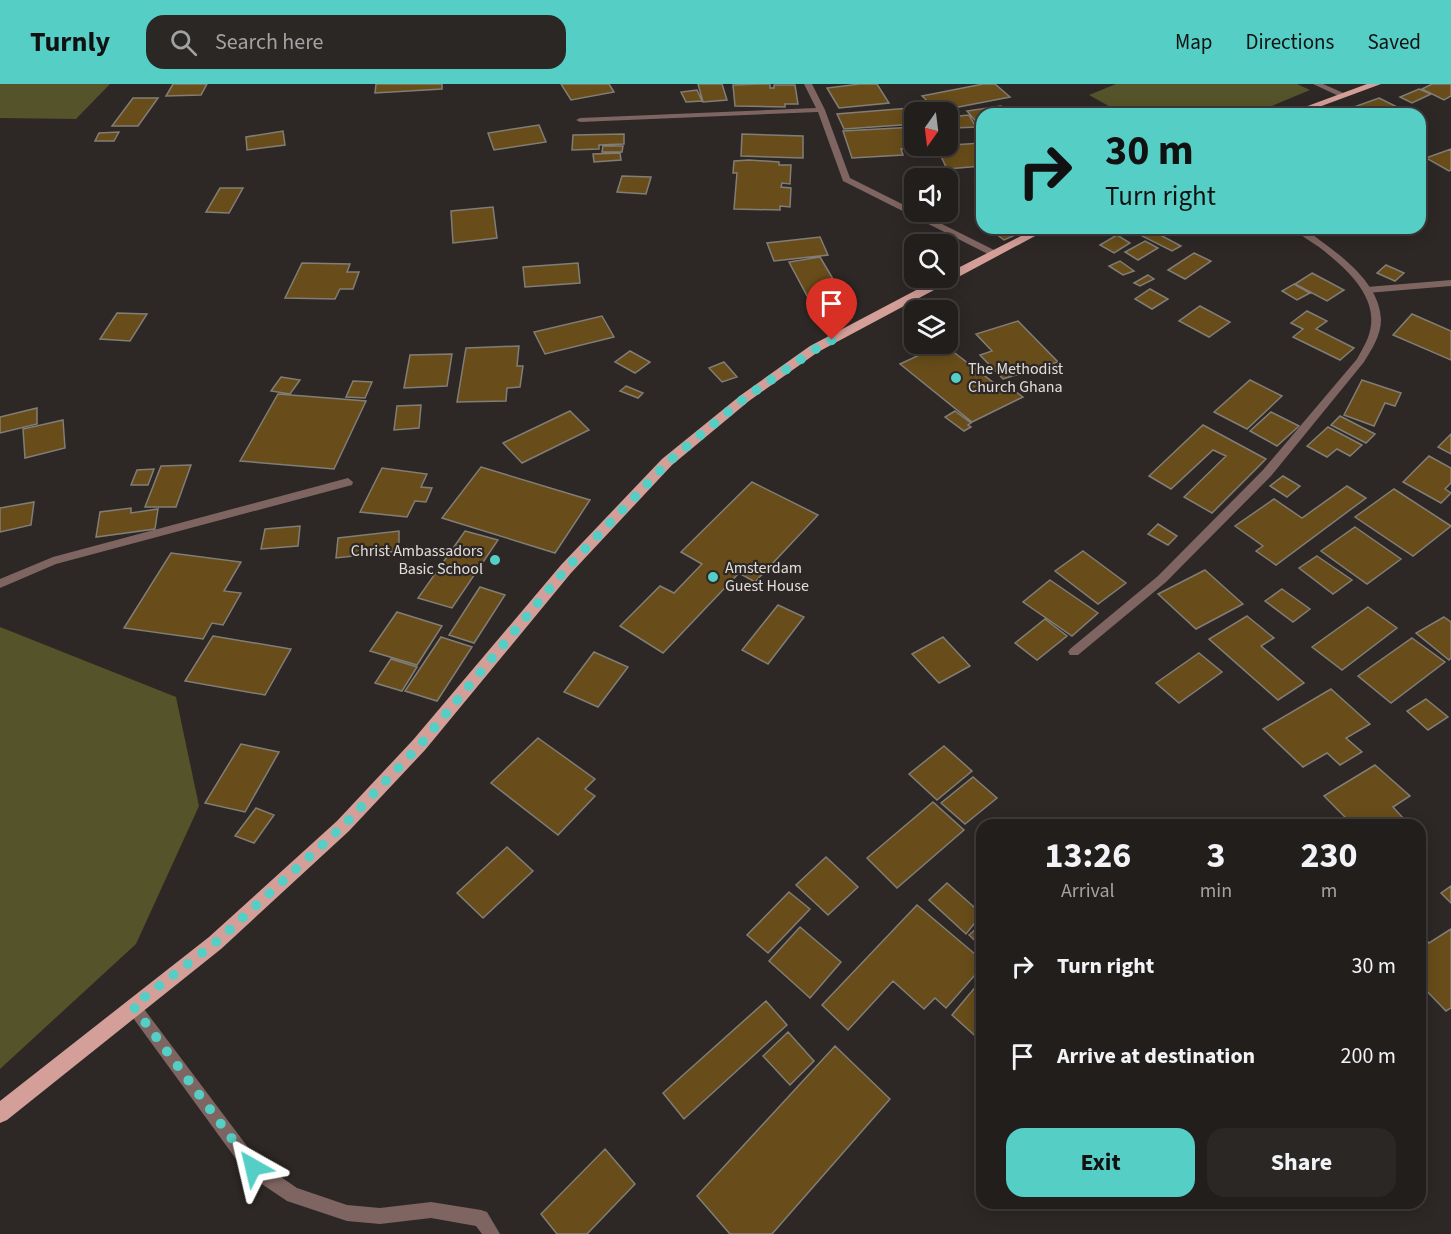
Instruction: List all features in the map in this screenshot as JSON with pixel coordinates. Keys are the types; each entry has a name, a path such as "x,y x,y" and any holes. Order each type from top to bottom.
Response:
{"main road":[{"path":"1308,108 1376,84"},
{"path":"958,271 1033,234"},
{"path":"0,1113 215,943 343,826 420,745 566,569 668,462 745,398 814,350 927,288"}],"street":[{"path":"808,84 821,110 846,179 993,253"},
{"path":"1317,84 1344,95"},
{"path":"580,120 821,110"},
{"path":"1074,652 1162,579 1267,473 1361,360 1372,340 1376,317 1367,290 1351,270 1305,234"},
{"path":"1367,290 1451,283"},
{"path":"0,584 52,561 348,482"},
{"path":"133,1006 253,1167 293,1195 347,1213 380,1215 431,1209 481,1218 492,1234"}],"shaded area":[{"path":"0,84 110,84 76,119 0,118"},
{"path":"1116,84 1297,84 1310,90 1267,108 1112,108 1089,95"},
{"path":"0,627 176,697 199,806 136,944 0,1069"}],"building":[{"path":"173,84 207,84 201,95 166,96"},
{"path":"376,84 442,84 442,89 375,93"},
{"path":"561,84 609,84 614,92 571,100"},
{"path":"698,84 722,84 727,100 703,102"},
{"path":"770,84 770,88 774,88 774,85 795,85 798,104 785,104 785,107 735,106 733,85"},
{"path":"877,84 889,103 839,108 827,88"},
{"path":"983,84 995,84 1010,97 958,107 958,102 928,102 922,96"},
{"path":"1432,84 1451,84 1451,96 1444,100 1422,89"},
{"path":"1419,89 1431,94 1412,103 1400,97"},
{"path":"697,90 702,101 686,102 681,92"},
{"path":"133,98 158,98 138,126 112,126"},
{"path":"1379,98 1399,108 1351,108"},
{"path":"904,108 904,125 844,129 837,114"},
{"path":"976,110 976,122 967,111"},
{"path":"969,115 976,127 958,128 958,116"},
{"path":"539,125 546,142 494,150 488,133"},
{"path":"904,128 904,149 901,149 903,155 852,158 843,131"},
{"path":"283,131 285,145 247,150 246,137"},
{"path":"119,132 114,141 95,141 99,133"},
{"path":"624,134 624,144 599,145 599,149 572,150 573,135"},
{"path":"742,134 803,136 803,158 741,156"},
{"path":"976,143 976,167 947,168 941,156 958,156 958,145"},
{"path":"603,146 623,146 622,152 602,152"},
{"path":"1451,149 1451,170 1449,171 1426,158"},
{"path":"620,153 621,160 594,162 593,154"},
{"path":"749,160 791,165 790,184 782,183 781,187 791,188 790,207 780,206 780,210 734,209 737,173 733,173 734,161"},
{"path":"622,176 651,177 646,194 617,192"},
{"path":"220,188 243,188 229,213 206,212"},
{"path":"493,207 497,238 453,243 451,211"},
{"path":"996,234 1015,235 1004,240"},
{"path":"1158,234 1181,246 1172,251 1142,236"},
{"path":"1117,235 1130,243 1114,253 1100,245"},
{"path":"820,237 828,255 774,261 767,243"},
{"path":"1145,241 1158,248 1138,260 1125,252"},
{"path":"1194,253 1211,261 1185,279 1168,270"},
{"path":"820,257 846,301 813,307 789,262"},
{"path":"1120,261 1134,271 1123,275 1109,266"},
{"path":"302,263 350,264 347,272 359,272 353,289 340,289 335,299 285,298"},
{"path":"578,263 580,283 525,287 523,267"},
{"path":"1386,265 1404,273 1395,281 1377,273"},
{"path":"1312,273 1344,290 1327,301 1295,284"},
{"path":"1148,275 1154,279 1140,286 1134,283"},
{"path":"1294,284 1310,293 1297,300 1282,291"},
{"path":"1150,289 1168,299 1152,309 1135,299"},
{"path":"1200,306 1230,322 1209,337 1179,321"},
{"path":"1307,311 1327,321 1316,329 1354,348 1340,360 1293,337 1303,329 1291,323"},
{"path":"117,313 147,314 130,341 100,339"},
{"path":"1412,314 1451,331 1451,360 1393,335"},
{"path":"602,316 614,337 545,354 534,332"},
{"path":"1018,321 1058,362 1003,379 980,355 992,351 976,334"},
{"path":"519,346 517,366 523,366 520,387 507,388 506,401 457,402 466,348"},
{"path":"630,351 650,362 635,373 615,362"},
{"path":"452,354 447,386 404,388 410,355"},
{"path":"922,354 956,354 1002,389 1008,386 1023,397 972,422 900,364"},
{"path":"724,362 737,377 722,382 709,368"},
{"path":"281,377 300,380 290,394 271,391"},
{"path":"1250,380 1282,396 1247,429 1214,412"},
{"path":"1362,380 1401,393 1395,406 1385,403 1374,426 1344,415"},
{"path":"353,381 372,382 365,398 346,397"},
{"path":"626,386 643,393 638,398 620,391"},
{"path":"278,394 366,401 334,469 240,461"},
{"path":"421,405 419,428 394,430 397,406"},
{"path":"37,408 37,424 0,433 0,417"},
{"path":"570,411 589,430 522,463 503,443"},
{"path":"955,411 971,423 968,425 971,427 964,431 945,417"},
{"path":"1271,412 1299,426 1277,446 1250,431"},
{"path":"1340,416 1375,434 1366,443 1331,425"},
{"path":"63,420 65,448 25,458 23,429"},
{"path":"1203,425 1266,459 1212,513 1184,497 1226,456 1213,450 1171,489 1149,476"},
{"path":"1328,427 1362,445 1350,456 1337,449 1327,457 1307,446"},
{"path":"1451,434 1451,454 1438,447"},
{"path":"1429,456 1451,468 1451,483 1445,489 1451,493 1441,503 1403,482"},
{"path":"191,465 176,507 145,507 161,466"},
{"path":"481,467 590,500 555,553 442,518"},
{"path":"382,468 427,474 421,487 432,488 426,502 415,501 407,517 360,512"},
{"path":"154,469 148,485 131,485 137,470"},
{"path":"1283,476 1300,486 1287,497 1270,486"},
{"path":"752,482 818,515 755,582 739,573 663,653 620,626 660,586 674,593 702,564 681,552"},
{"path":"1347,486 1366,498 1276,565 1256,551 1263,546 1235,526 1274,499 1302,518"},
{"path":"1394,489 1451,526 1413,556 1355,517"},
{"path":"34,502 31,525 0,532 0,508"},
{"path":"131,508 131,513 158,509 155,529 96,537 100,512"},
{"path":"1158,524 1177,536 1168,545 1148,534"},
{"path":"300,526 298,546 261,549 265,529"},
{"path":"1355,527 1401,559 1367,584 1321,551"},
{"path":"399,531 399,551 336,558 338,538"},
{"path":"465,531 498,540 452,608 418,598"},
{"path":"1083,551 1126,583 1098,604 1055,571"},
{"path":"171,553 241,562 224,591 241,593 223,625 212,623 203,639 124,628"},
{"path":"1317,556 1352,580 1333,594 1299,568"},
{"path":"1205,570 1243,604 1196,629 1158,594"},
{"path":"1050,580 1098,613 1072,636 1023,602"},
{"path":"480,587 505,595 474,643 449,635"},
{"path":"1282,589 1310,609 1293,622 1265,601"},
{"path":"778,605 804,617 768,664 742,650"},
{"path":"1368,607 1397,628 1342,670 1312,647"},
{"path":"397,612 442,626 417,665 370,651"},
{"path":"1247,616 1274,638 1261,646 1304,683 1278,700 1209,639"},
{"path":"1444,617 1451,622 1451,658 1449,660 1416,633"},
{"path":"1045,619 1067,636 1037,660 1015,643"},
{"path":"213,636 291,649 265,695 185,681"},
{"path":"441,637 472,647 437,701 405,691"},
{"path":"943,637 970,666 939,683 912,654"},
{"path":"1412,638 1445,662 1391,703 1358,676"},
{"path":"594,652 628,667 598,707 564,692"},
{"path":"1199,653 1222,672 1179,703 1156,683"},
{"path":"391,659 417,667 402,691 375,683"},
{"path":"1331,689 1370,724 1346,738 1362,752 1340,765 1327,753 1303,767 1263,729"},
{"path":"1426,699 1448,717 1428,730 1407,711"},
{"path":"538,738 595,779 585,789 595,796 558,835 491,783"},
{"path":"241,744 279,752 245,812 205,803"},
{"path":"944,746 972,771 937,800 909,774"},
{"path":"1375,765 1410,796 1393,807 1404,819 1347,819 1324,796"},
{"path":"973,777 997,798 965,824 941,803"},
{"path":"933,802 964,830 897,888 867,858"},
{"path":"256,808 274,815 254,843 235,836"},
{"path":"507,847 533,871 483,918 457,893"},
{"path":"826,857 858,887 828,915 796,885"},
{"path":"947,883 976,909 976,922 966,934 929,900"},
{"path":"1451,886 1451,903 1441,893"},
{"path":"789,892 810,909 768,953 747,935"},
{"path":"917,905 976,955 976,974 946,1008 935,998 924,1009 893,981 848,1030 822,1005"},
{"path":"800,927 841,962 810,998 769,961"},
{"path":"976,929 976,941 969,935"},
{"path":"1451,929 1451,1008 1446,1011 1426,990 1426,940 1429,943"},
{"path":"976,986 976,1037 952,1015"},
{"path":"766,1001 787,1025 684,1119 663,1093"},
{"path":"788,1032 814,1061 790,1085 763,1056"},
{"path":"835,1046 890,1099 772,1234 730,1234 697,1196"},
{"path":"605,1149 635,1184 587,1234 557,1234 541,1214"}],"place":[{"name":"The Methodist Church Ghana","path":"956,378"},
{"name":"Christ Ambassadors Basic School","path":"495,560"},
{"name":"Amsterdam Guest House","path":"713,577"}],"route":[{"path":"253,1167 133,1006 215,943 343,826 420,745 566,569 668,462 745,398 832,340"}]}
